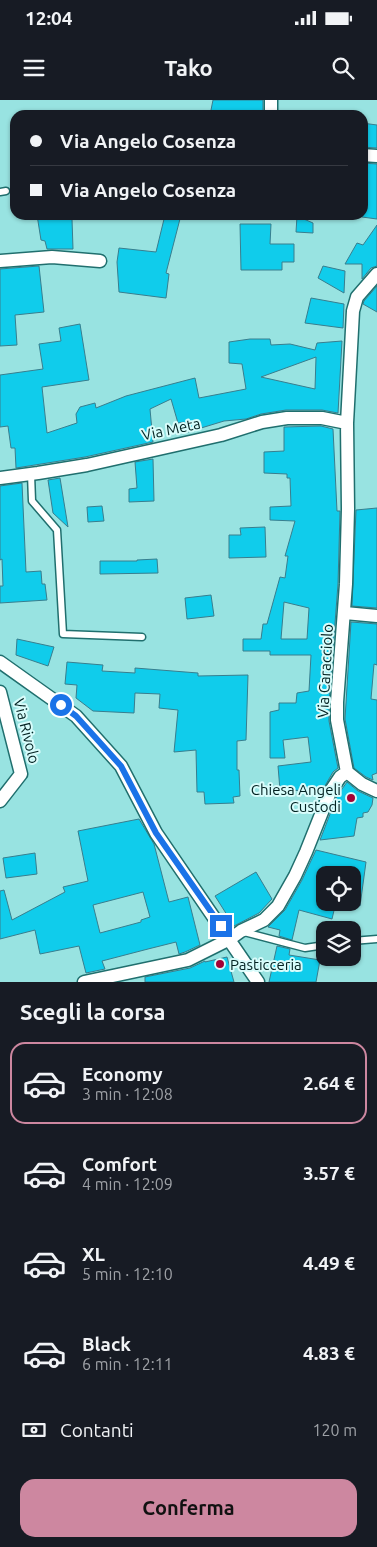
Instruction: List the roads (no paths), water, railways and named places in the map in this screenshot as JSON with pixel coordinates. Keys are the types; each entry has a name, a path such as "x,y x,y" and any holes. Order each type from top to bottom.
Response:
{"street":[{"path":"0,261 52,256 100,261"},
{"name":"Via Caracciolo","path":"347,772 337,720 337,702 345,613 348,509 347,423 352,311 357,297 377,274"},
{"name":"Via Meta","path":"0,478 86,465 221,435 262,422 287,418 322,418 347,423"},
{"path":"345,613 377,616"},
{"path":"0,662 76,716 121,766 156,833 258,982"},
{"name":"Via Rivolo","path":"0,692 21,774 0,801"},
{"path":"84,982 188,960 264,920 278,906 306,852 330,792 340,777 347,772 362,784 377,791"}],"lane":[{"path":"31,474 32,501 57,530 63,634 142,637"},
{"path":"241,931 305,948 316,946"},
{"path":"361,940 377,939"}],"place":[{"name":"Chiesa Angeli Custodi","path":"351,798"},
{"name":"Pasticceria","path":"220,964"}]}
